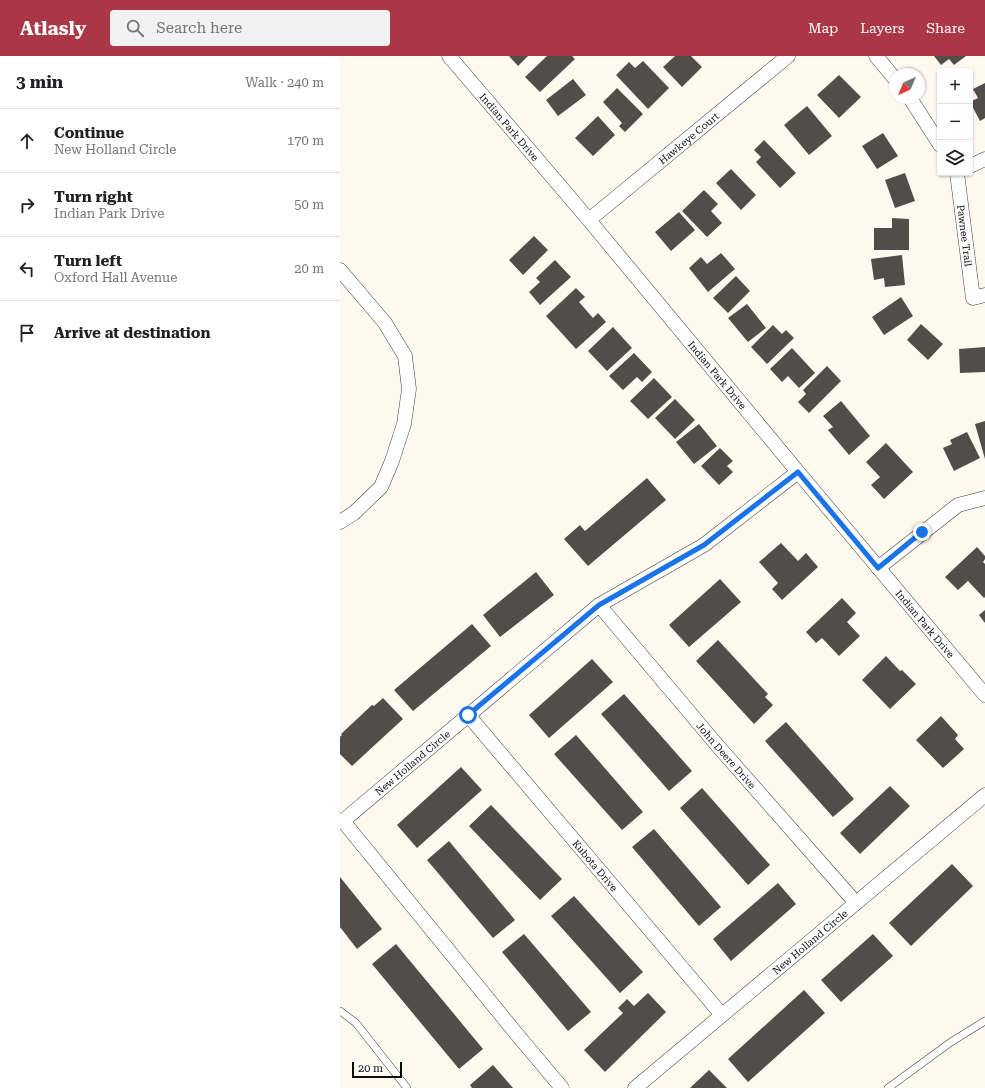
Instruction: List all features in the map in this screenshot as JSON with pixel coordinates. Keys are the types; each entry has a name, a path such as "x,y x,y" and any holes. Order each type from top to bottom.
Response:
{"street":[{"name":"Indian Park Drive","path":"449,56 589,220 985,695"},
{"name":"Hawkeye Court","path":"589,220 788,56"},
{"path":"876,56 889,72"},
{"path":"914,104 937,140"},
{"path":"973,165 985,159"},
{"name":"Pawnee Trail","path":"958,176 979,296"},
{"path":"340,270 386,323 405,356 409,389 404,424 392,461 381,487 354,513 340,522"},
{"name":"New Holland Circle","path":"562,1088 343,821 599,605 704,545 798,472"},
{"path":"878,568 958,505 985,498"},
{"name":"John Deere Drive","path":"599,605 717,745 856,903"},
{"name":"Kubota Drive","path":"468,715 722,1015"},
{"name":"New Holland Circle","path":"635,1088 985,795"}],"lane":[{"path":"340,1011 356,1023 407,1088"},
{"path":"888,1088 951,1042 985,1021"}],"building":[{"path":"509,56 528,56 518,66"},
{"path":"547,56 572,56 575,59 540,92 525,77"},
{"path":"675,56 691,56 702,67 682,87 663,67"},
{"path":"934,56 966,56 954,65 949,59 941,65"},
{"path":"643,61 669,88 648,109 616,75 629,62 635,68"},
{"path":"839,75 861,97 839,118 817,95"},
{"path":"573,79 586,95 558,116 546,100"},
{"path":"985,83 985,118 980,121 973,108 973,100 978,98 973,89"},
{"path":"617,88 643,114 625,132 619,126 622,123 603,102"},
{"path":"807,106 832,136 809,155 784,125"},
{"path":"598,116 615,135 593,156 575,138"},
{"path":"883,133 898,156 877,169 862,146"},
{"path":"764,140 796,173 780,188 756,162 761,157 754,150"},
{"path":"731,169 756,195 741,210 716,183"},
{"path":"905,173 915,201 895,208 885,180"},
{"path":"704,190 718,204 711,211 722,223 707,237 682,211"},
{"path":"679,212 695,230 671,251 655,232"},
{"path":"892,218 909,219 909,250 874,250 874,228 892,228"},
{"path":"534,236 548,250 523,275 509,260"},
{"path":"721,253 735,269 708,292 689,268 701,257 707,264"},
{"path":"902,255 905,285 885,287 884,278 874,280 871,259"},
{"path":"555,260 571,277 540,305 529,292 540,282 536,278"},
{"path":"736,276 750,291 728,313 713,298"},
{"path":"576,288 585,297 579,302 593,318 598,313 606,322 576,349 546,316"},
{"path":"901,297 913,316 884,335 872,317"},
{"path":"747,304 766,328 748,342 728,318"},
{"path":"921,324 943,344 928,360 907,340"},
{"path":"773,325 782,334 786,330 794,338 767,364 751,347"},
{"path":"613,327 632,348 607,371 588,351"},
{"path":"985,347 985,372 960,373 959,349"},
{"path":"792,348 815,373 799,388 788,376 782,382 770,369"},
{"path":"634,353 652,372 642,382 637,377 623,390 609,376"},
{"path":"827,366 841,381 809,413 798,402 806,394 803,390"},
{"path":"654,378 672,397 648,419 630,401"},
{"path":"675,399 695,420 675,439 655,418"},
{"path":"841,401 870,436 849,455 828,430 833,427 823,416"},
{"path":"985,421 985,459 975,424"},
{"path":"699,424 717,446 694,464 676,442"},
{"path":"967,432 980,458 954,471 943,448 952,444 950,440"},
{"path":"886,443 913,472 884,499 871,485 880,477 866,462"},
{"path":"720,448 733,461 727,466 733,472 719,485 701,466"},
{"path":"647,478 666,500 588,566 564,539 580,525 585,531"},
{"path":"781,543 798,561 806,553 818,567 782,600 772,589 778,583 759,562"},
{"path":"977,547 985,556 983,562 985,564 984,598 968,581 958,590 945,577"},
{"path":"536,572 554,595 500,637 483,615"},
{"path":"720,579 741,602 689,647 669,625"},
{"path":"842,598 856,613 847,622 860,636 839,656 822,638 816,643 806,632"},
{"path":"985,610 985,623 979,615"},
{"path":"472,624 491,646 413,711 394,690"},
{"path":"718,640 768,694 765,697 773,705 754,724 696,661"},
{"path":"886,656 900,671 902,670 916,684 890,709 862,680"},
{"path":"592,659 613,682 549,738 529,715"},
{"path":"624,694 692,771 669,791 601,714"},
{"path":"383,698 403,719 352,766 340,754 341,734 372,705 374,706"},
{"path":"941,716 958,735 955,739 964,749 943,768 916,740"},
{"path":"786,722 854,799 833,817 765,741"},
{"path":"576,735 643,812 622,830 554,754"},
{"path":"461,767 482,790 417,848 397,825"},
{"path":"890,786 910,806 860,854 840,833"},
{"path":"702,788 770,865 748,885 680,808"},
{"path":"491,805 562,879 540,900 469,826"},
{"path":"654,829 721,907 699,926 632,847"},
{"path":"449,841 515,920 493,938 427,860"},
{"path":"952,864 973,886 911,946 889,923"},
{"path":"340,877 382,929 357,949 340,927"},
{"path":"778,883 796,904 731,961 713,939"},
{"path":"574,896 643,972 620,993 551,916"},
{"path":"524,934 591,1012 568,1031 502,952"},
{"path":"873,934 893,956 841,1002 821,980"},
{"path":"396,944 483,1049 459,1069 372,964"},
{"path":"804,990 825,1013 748,1082 728,1059"},
{"path":"648,993 666,1012 605,1072 584,1050 623,1013 618,1008 627,999 634,1006"},
{"path":"493,1065 513,1088 472,1088 470,1085"},
{"path":"709,1070 727,1088 690,1088"}],"route":[{"path":"468,715 599,605 704,545 798,472 878,568 922,532"}]}
